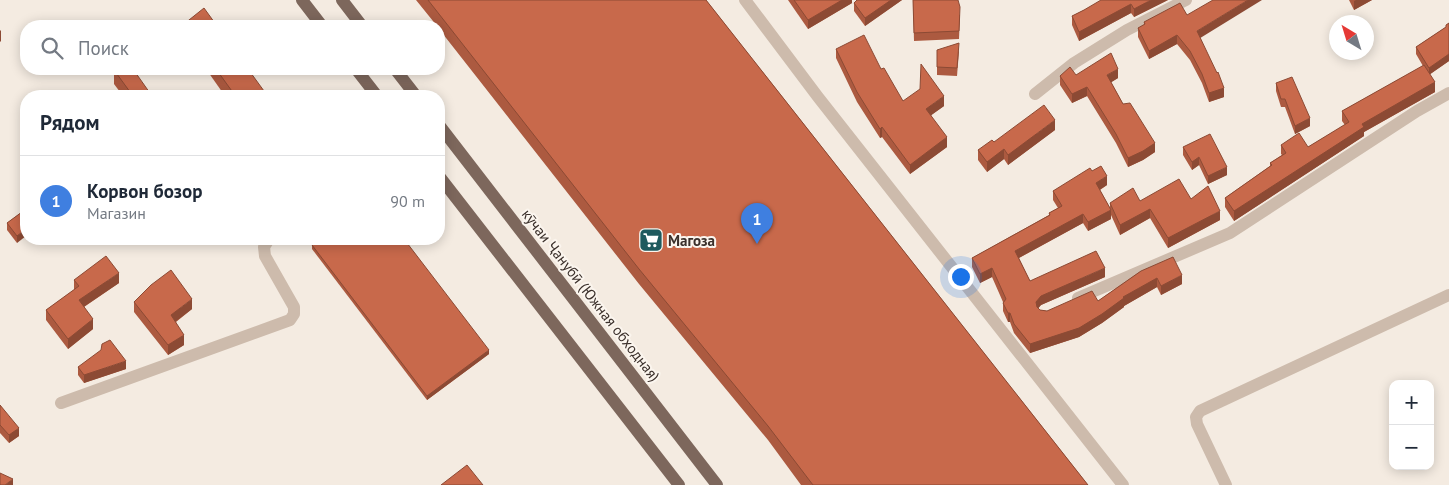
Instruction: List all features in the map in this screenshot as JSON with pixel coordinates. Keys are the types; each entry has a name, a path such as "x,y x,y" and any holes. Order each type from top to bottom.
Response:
{"main road":[{"path":"302,0 317,20"},
{"path":"342,0 357,20"},
{"path":"361,75 372,90"},
{"path":"400,75 411,90"},
{"name":"кӯчаи Ҷанубӣ (Южная обходная)","path":"445,133 717,485"},
{"path":"445,184 679,485"}],"street":[{"path":"745,0 818,97 1123,485"},
{"path":"1035,94 1074,63 1127,30 1186,0"},
{"path":"1070,301 1230,233 1417,111 1449,94"},
{"path":"61,403 290,320 294,314 294,307 265,256 266,245"},
{"path":"1226,485 1197,424 1196,417 1200,411 1449,295"}],"building":[{"path":"428,0 706,0 1088,485 813,485 768,426 639,269"},
{"path":"794,0 842,0 808,20"},
{"path":"857,0 891,0 865,18 854,3"},
{"path":"913,0 958,0 960,7 959,31 914,33"},
{"path":"1101,0 1151,0 1134,9 1131,4 1079,32 1072,16"},
{"path":"1213,0 1248,0 1197,31 1224,88 1209,93 1190,51 1177,35 1149,51 1138,28 1145,24 1144,22 1180,3 1187,15"},
{"path":"204,8 213,20 189,20"},
{"path":"1449,23 1449,54 1429,68 1416,47"},
{"path":"864,35 881,69 884,68 903,101 920,89 921,64 944,96 926,109 947,137 910,165 882,127 880,129 857,92 836,49"},
{"path":"959,43 957,68 937,67 937,50"},
{"path":"1111,53 1118,69 1107,75 1123,104 1130,103 1155,143 1128,158 1116,134 1087,87 1072,94 1060,76 1070,67 1076,75"},
{"path":"1424,65 1435,82 1362,124 1364,127 1234,211 1225,198 1286,153 1281,145 1299,133 1308,147 1349,122 1342,111"},
{"path":"118,75 137,75 148,90 129,90"},
{"path":"220,75 252,75 263,90 231,90"},
{"path":"1292,77 1310,118 1295,126 1285,99 1281,99 1276,83"},
{"path":"1044,105 1055,120 1008,155 1004,149 987,162 978,150 992,140 994,142"},
{"path":"1210,134 1227,167 1208,176 1199,157 1192,162 1183,147"},
{"path":"1101,166 1107,176 1096,183 1111,210 1088,222 1083,214 1015,251 1030,281 1096,251 1105,268 1041,296 1036,302 1037,307 1040,310 1047,311 1092,291 1098,301 1141,271 1173,257 1182,275 1161,286 1157,278 1123,297 1102,314 1079,328 1030,344 1014,324 1010,313 1008,313 1003,303 1006,299 992,268 980,274 972,258 1050,215 1049,213 1062,206 1053,191 1090,168 1092,171"},
{"path":"1179,179 1191,199 1208,186 1220,211 1168,238 1150,209 1120,225 1110,203 1133,188 1140,201"},
{"path":"20,213 20,234 17,236 7,223"},
{"path":"312,245 409,245 489,350 427,396"},
{"path":"106,256 119,273 79,300 93,319 68,339 46,310 79,286 74,280"},
{"path":"171,270 192,299 171,315 184,335 168,345 134,302 151,285"},
{"path":"110,340 126,361 84,375 78,367 101,350 102,344"},
{"path":"0,405 19,428 9,435 0,425"},
{"path":"467,465 483,485 441,485"},
{"path":"0,473 13,479 5,485 0,485"}],"place":[{"name":"Магоза","path":"651,240"},
{"name":"Корвон бозор","path":"757,244"}]}
